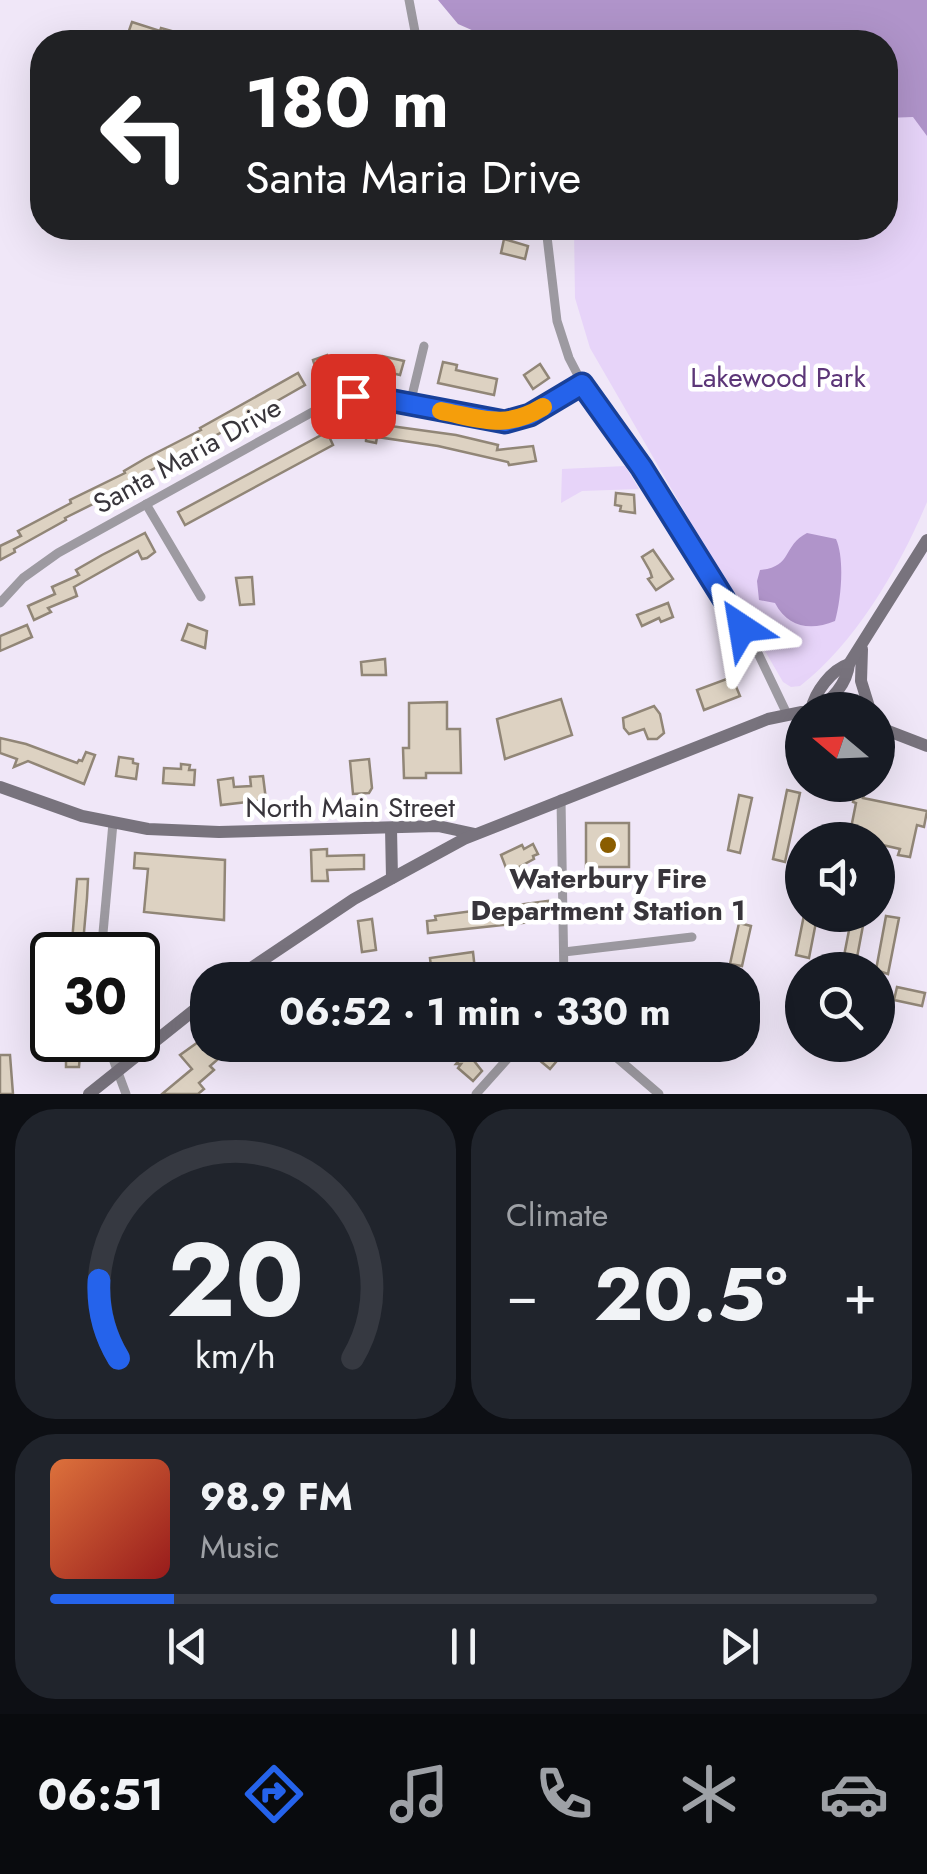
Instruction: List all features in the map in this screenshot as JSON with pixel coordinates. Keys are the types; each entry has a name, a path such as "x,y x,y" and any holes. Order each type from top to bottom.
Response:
{"main road":[{"path":"836,692 847,676 849,664 927,540"},
{"path":"865,692 860,673 866,638"},
{"name":"North Main Street","path":"0,787 113,823 197,832 446,827 475,834 785,715"},
{"path":"895,732 927,746"},
{"path":"391,828 392,878"},
{"path":"258,962 392,878 475,834"},
{"path":"89,1094 190,1013"}],"street":[{"path":"410,0 415,30"},
{"path":"547,240 557,321 582,384 642,468 756,649 785,710"},
{"path":"410,404 424,346"},
{"name":"Santa Maria Drive","path":"0,603 48,559 336,399 371,396 509,422 530,415 582,384"},
{"path":"146,504 201,597"},
{"path":"560,799 564,962"},
{"path":"104,932 113,823"},
{"path":"564,952 692,938"},
{"path":"113,1062 126,1094"},
{"path":"476,1094 505,1062"},
{"path":"622,1062 659,1094"}],"green space":[{"name":"Lakewood Park","path":"449,0 927,0 927,502 874,602 839,648 800,686 791,687 783,682 590,348 575,298 574,240 898,240 898,30 471,30"},
{"path":"625,466 639,489 582,491 561,503 562,469"}],"shaded area":[{"path":"438,0 927,0 927,136 913,117 898,118 898,30 472,30 458,24"},
{"path":"807,533 836,539 840,557 835,621 817,626 793,622 775,603 759,600 760,570 778,565"}],"building":[{"path":"132,22 157,30 129,30"},
{"path":"504,240 528,246 525,259 501,253"},
{"path":"327,355 329,360 333,359 337,373 319,379 313,360"},
{"path":"382,356 404,361 400,375 378,370 353,373 350,368 350,359"},
{"path":"443,362 457,365 456,370 497,379 494,395 438,383"},
{"path":"540,364 549,378 533,389 524,375"},
{"path":"298,373 305,385 235,425 231,419 222,432 118,488 112,497 65,518 0,560 0,546 21,536 18,531"},
{"path":"354,421 456,435 498,445 497,450 533,446 536,461 509,465 438,446 377,437 376,443 366,441 352,435"},
{"path":"327,432 333,445 185,525 178,512"},
{"path":"616,493 634,495 635,513 620,511 621,506 615,505"},
{"path":"145,533 155,552 142,559 138,551 74,587 77,596 48,608 51,612 34,620 28,606 55,594 52,587 79,575 76,570"},
{"path":"653,550 673,579 656,590 648,579 652,577 642,557"},
{"path":"252,577 254,604 240,605 236,578"},
{"path":"668,603 673,617 642,626 637,615"},
{"path":"188,624 207,631 205,648 182,640"},
{"path":"27,625 32,637 0,651 0,636"},
{"path":"385,659 386,675 362,675 361,662"},
{"path":"732,677 740,696 704,710 697,690"},
{"path":"561,699 572,735 505,759 497,719"},
{"path":"447,702 447,729 460,729 461,773 426,773 426,778 404,778 409,703"},
{"path":"654,706 664,733 657,739 648,739 644,729 629,734 623,718"},
{"path":"0,738 77,763 86,752 95,755 84,784 28,761 14,767 17,759 0,753"},
{"path":"119,757 138,764 136,779 116,776"},
{"path":"369,759 372,788 369,793 353,794 350,761"},
{"path":"181,764 195,770 194,785 163,783 164,768 181,769"},
{"path":"263,776 266,800 221,805 218,780 233,778 234,787 251,786 250,777"},
{"path":"739,795 752,798 740,853 728,850"},
{"path":"785,800 798,802 794,822 785,822 785,862 773,859"},
{"path":"853,802 883,802 927,811 924,827 917,825 910,857 898,855 895,822 852,822 856,803"},
{"name":"Waterbury Fire Department Station 1","path":"586,823 629,823 629,867 586,867"},
{"path":"533,844 538,854 534,859 508,873 501,855"},
{"path":"327,849 327,856 364,855 364,869 327,870 328,881 312,881 311,850"},
{"path":"135,853 225,860 224,920 144,912 148,869 134,868"},
{"path":"77,879 88,879 84,932 73,932"},
{"path":"548,901 551,920 428,933 427,921 436,920 435,916"},
{"path":"895,917 899,918 892,952 879,952 883,932 895,932"},
{"path":"372,919 376,950 362,952 358,921"},
{"path":"739,923 751,926 743,962 730,962"},
{"path":"801,932 814,932 810,952 797,952"},
{"path":"849,932 862,932 858,952 845,952"},
{"path":"473,952 474,962 430,962 430,958"},
{"path":"897,987 925,993 922,1006 895,1000"},
{"path":"190,1048 190,1062 215,1062 210,1066 214,1070 199,1083 204,1089 198,1094 162,1094 192,1069 180,1055"},
{"path":"0,1055 10,1055 13,1094 0,1094"},
{"path":"66,1062 79,1062 79,1067 66,1067"},
{"path":"475,1062 482,1071 473,1081 458,1068 461,1064 456,1064"}],"slow traffic":[{"path":"441,411 505,422 519,420 543,407"}],"place":[{"name":"Waterbury Fire Department Station 1","path":"608,845"}],"route":[{"path":"353,396 505,422 530,415 582,384 642,468 742,628"}]}
